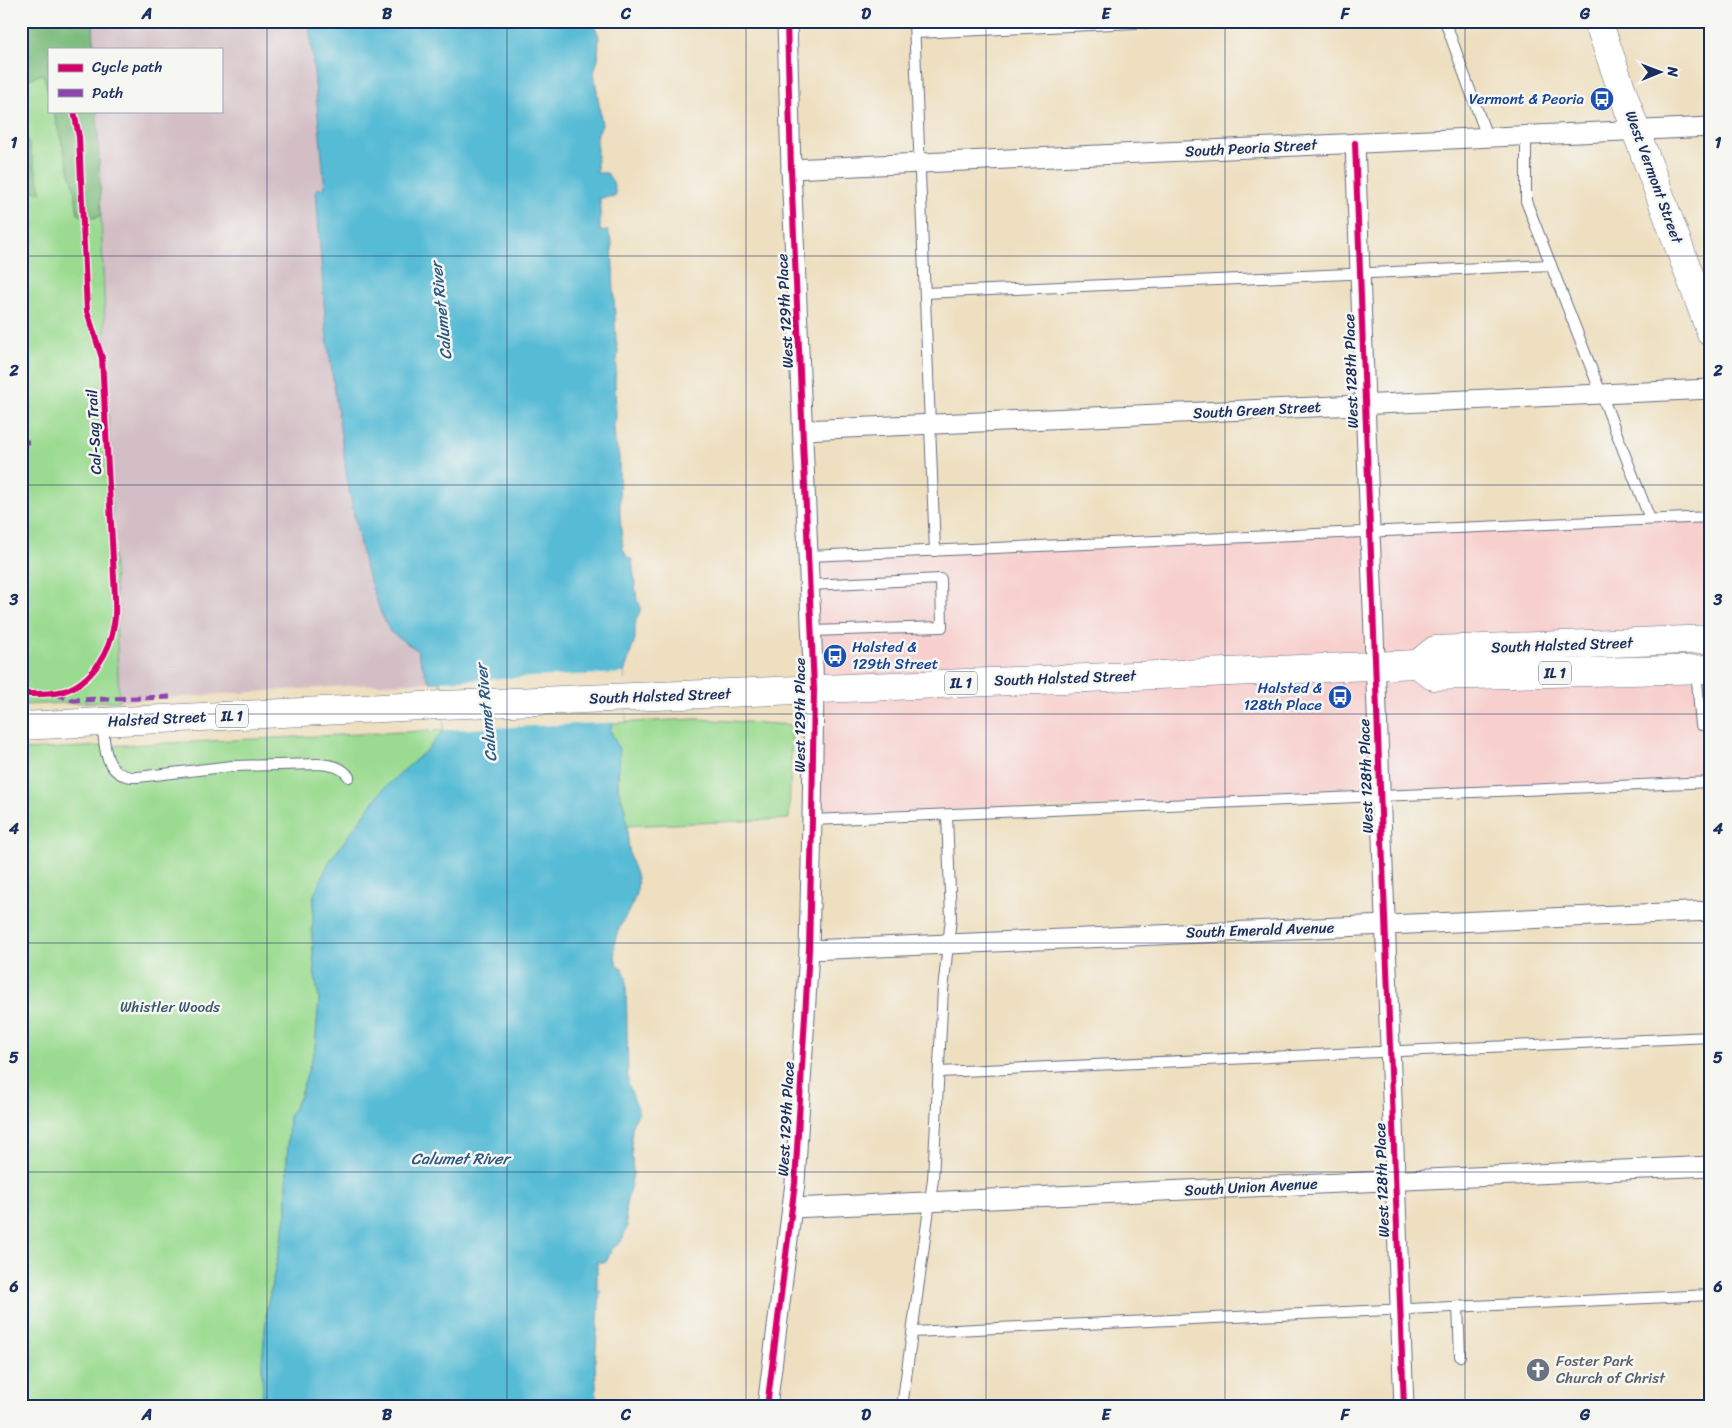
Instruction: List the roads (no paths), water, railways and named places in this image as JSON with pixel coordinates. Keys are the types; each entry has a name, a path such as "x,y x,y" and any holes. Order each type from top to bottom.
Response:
{"main road":[{"name":"West Vermont Street","path":"1598,21 1636,131 1711,333"},
{"name":"South Halsted Street","path":"442,705 1418,664 1435,650 1711,639"},
{"name":"South Halsted Street","path":"1418,664 1433,676 1703,669"},
{"name":"Halsted Street","path":"21,726 442,705"}],"street":[{"name":"West 129th Place","path":"767,1407 795,1183 809,950 814,690 791,169 787,21"},
{"name":"South Peoria Street","path":"791,169 1711,128"},
{"name":"West 128th Place","path":"1355,143 1404,1407"},
{"name":"South Green Street","path":"803,430 1711,389"},
{"name":"South Emerald Avenue","path":"809,950 1711,911"},
{"name":"South Union Avenue","path":"792,1208 1711,1166"}],"lane":[{"path":"914,21 935,551"},
{"path":"915,33 1179,21"},
{"path":"1445,21 1487,138"},
{"path":"1526,136 1526,201 1650,519"},
{"path":"925,293 1551,265"},
{"path":"808,556 1711,516"},
{"path":"809,585 940,579 942,627 811,631"},
{"path":"1701,725 1703,669"},
{"path":"103,722 107,757 118,774 124,777 232,766 318,764 332,765 346,771 349,777"},
{"path":"812,820 1711,782"},
{"path":"902,1407 930,1202 943,990 951,918 947,815"},
{"path":"939,1072 1711,1037"},
{"path":"913,1332 1711,1295"},
{"path":"1458,1306 1460,1356"}],"water":[{"name":"Calumet River","path":"309,21 593,21 599,37 598,59 594,72 602,125 597,135 597,173 607,173 613,182 616,196 600,198 600,231 608,231 612,244 618,350 615,379 616,417 614,425 615,442 619,455 620,516 623,549 627,557 632,560 640,611 635,623 635,639 624,673 626,722 613,723 610,729 619,750 618,789 624,807 630,856 638,884 634,899 617,933 615,953 617,965 622,968 626,976 628,1083 639,1113 633,1122 631,1138 633,1175 625,1209 627,1227 621,1242 612,1249 606,1262 597,1262 597,1290 600,1290 595,1363 597,1407 263,1407 262,1365 267,1307 287,1213 289,1117 300,1096 315,1049 319,999 314,970 312,933 314,895 329,862 383,789 428,749 444,730 441,682 430,682 417,650 390,632 381,613 364,564 348,484 326,330 316,189 325,188"}],"place":[{"name":"Vermont & Peoria","path":"1602,99"},
{"name":"Halsted & 129th Street","path":"835,656"},
{"name":"Halsted & 128th Place","path":"1340,697"},
{"name":"Foster Park Church of Christ","path":"1538,1370"}],"park label":[{"name":"Whistler Woods","path":"170,1007"}]}
